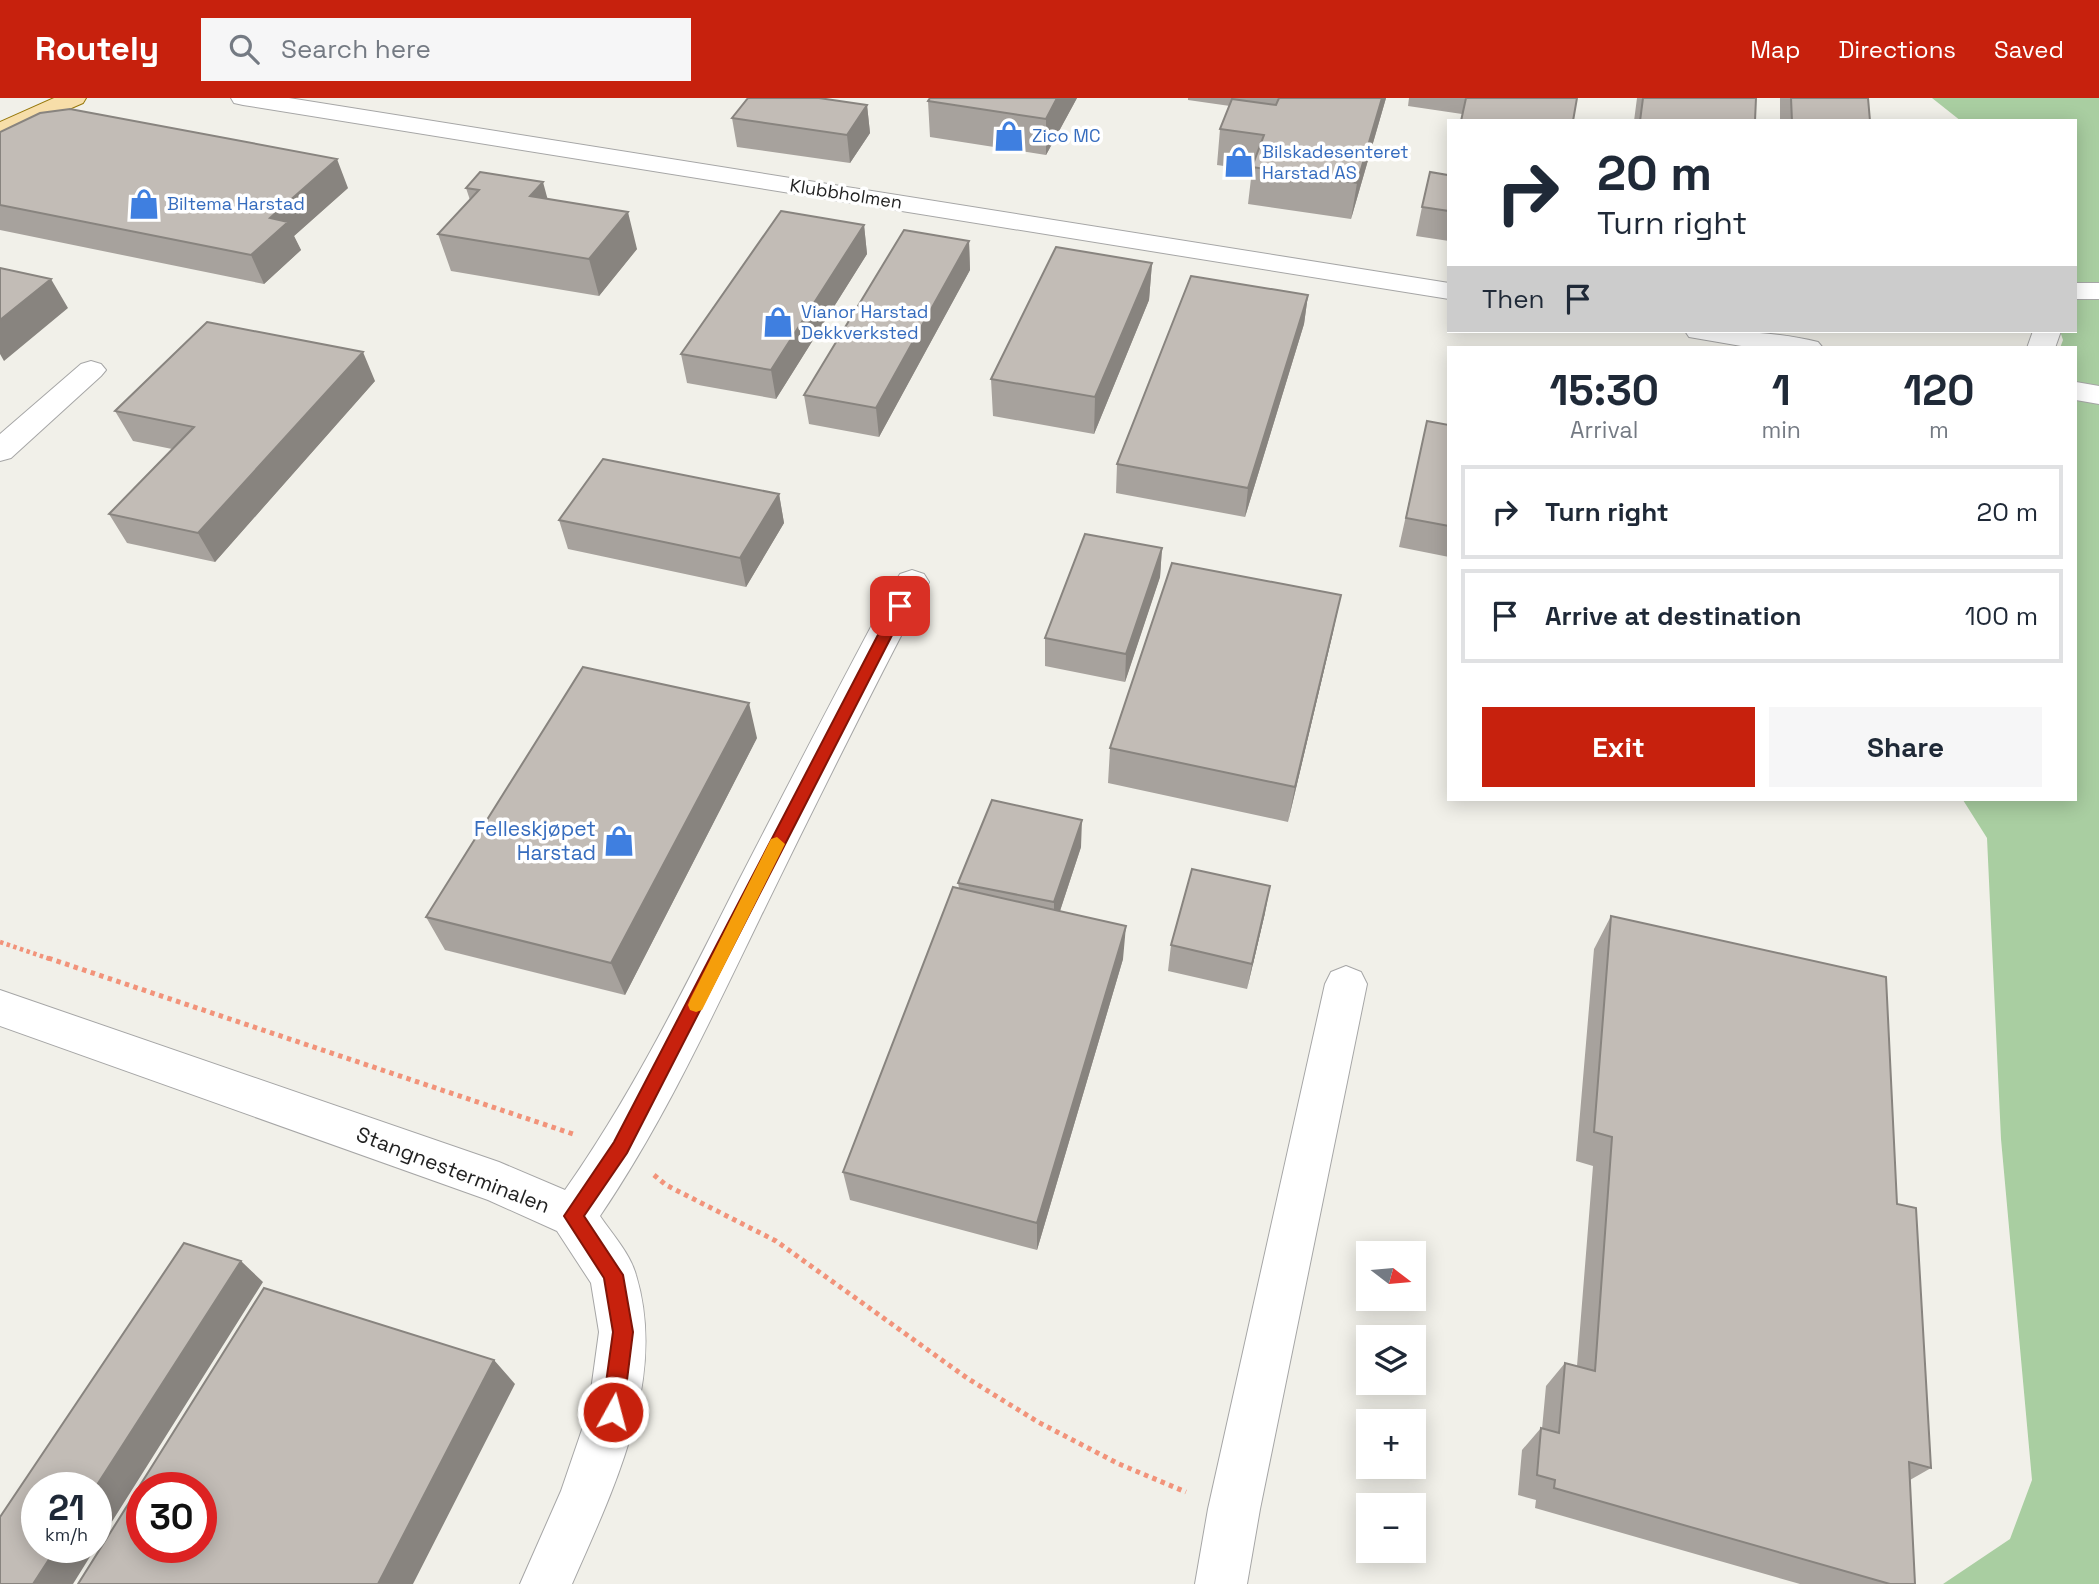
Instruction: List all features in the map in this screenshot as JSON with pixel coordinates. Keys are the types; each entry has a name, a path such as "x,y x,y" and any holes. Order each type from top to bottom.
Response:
{"main road":[{"path":"0,131 74,98"}],"street":[{"name":"Klubbholmen","path":"243,98 1447,291"},
{"path":"2077,291 2099,290"},
{"path":"1712,333 1795,346"},
{"path":"0,451 90,370"},
{"path":"2077,391 2099,395"},
{"path":"573,1216 627,1135 706,987 835,727 912,582"},
{"path":"1221,1584 1237,1496 1346,984"},
{"name":"Stangnesterminalen","path":"0,1008 499,1183 573,1216 613,1275 623,1332 613,1412 584,1497 546,1584"}],"green space":[{"path":"1932,98 2099,98 2099,1584 1943,1584 2010,1539 2032,1480 2001,1139 1987,838 1964,801 2077,801 2077,346 2061,346 2063,340 2061,333 2077,333 2077,119 1958,119"}],"building":[{"path":"748,98 819,98 867,105 847,135 732,118"},
{"path":"930,98 1057,98 1046,119 928,101"},
{"path":"1279,98 1382,98 1357,183 1252,167 1264,135 1220,129 1232,99 1276,105"},
{"path":"1466,98 1577,98 1573,119 1461,119"},
{"path":"1643,98 1756,98 1755,119 1640,119"},
{"path":"1791,98 1868,98 1870,119 1792,119"},
{"path":"70,109 337,159 270,218 288,222 251,255 0,205 0,132 40,113"},
{"path":"480,172 543,182 530,196 628,212 589,259 438,234 479,190 466,188"},
{"path":"1430,172 1447,175 1447,211 1422,207"},
{"path":"781,211 864,225 771,370 681,354"},
{"path":"904,230 969,241 876,408 804,395"},
{"path":"1056,247 1152,263 1095,397 991,379"},
{"path":"0,268 51,279 0,320"},
{"path":"1191,276 1308,295 1248,488 1117,464"},
{"path":"207,322 363,352 198,533 109,514 194,427 115,411"},
{"path":"1427,421 1447,425 1447,526 1406,518"},
{"path":"603,459 779,494 740,558 559,520"},
{"path":"1085,534 1162,548 1126,654 1045,638"},
{"path":"1172,563 1341,595 1295,787 1110,748"},
{"path":"583,667 749,703 611,963 426,917"},
{"path":"992,800 1082,820 1054,902 958,883"},
{"path":"1192,869 1270,886 1252,964 1171,945"},
{"path":"953,887 1126,926 1037,1223 843,1172"},
{"path":"1611,916 1886,977 1897,1204 1916,1208 1931,1468 1909,1462 1915,1584 1890,1584 1554,1488 1555,1480 1537,1475 1541,1428 1559,1433 1565,1363 1595,1371 1612,1137 1594,1132"},
{"path":"184,1243 241,1261 105,1472 30,1472"},
{"path":"264,1288 494,1360 378,1584 78,1584 91,1563 112,1563 112,1530 126,1508 126,1563 217,1563 217,1472 148,1472"},
{"path":"21,1486 21,1563 47,1563 33,1584 0,1584 0,1517"}],"slow traffic":[{"path":"696,1005 777,844"}],"place":[{"name":"Zico MC","path":"1009,136"},
{"name":"Bilskadesenteret Harstad AS","path":"1239,162"},
{"name":"Biltema Harstad","path":"144,204"},
{"name":"Vianor Harstad Dekkverksted","path":"778,322"},
{"name":"Felleskjøpet Harstad","path":"619,841"}],"route":[{"path":"613,1412 623,1332 613,1275 573,1216 621,1147 706,987 835,727 900,606"}]}
